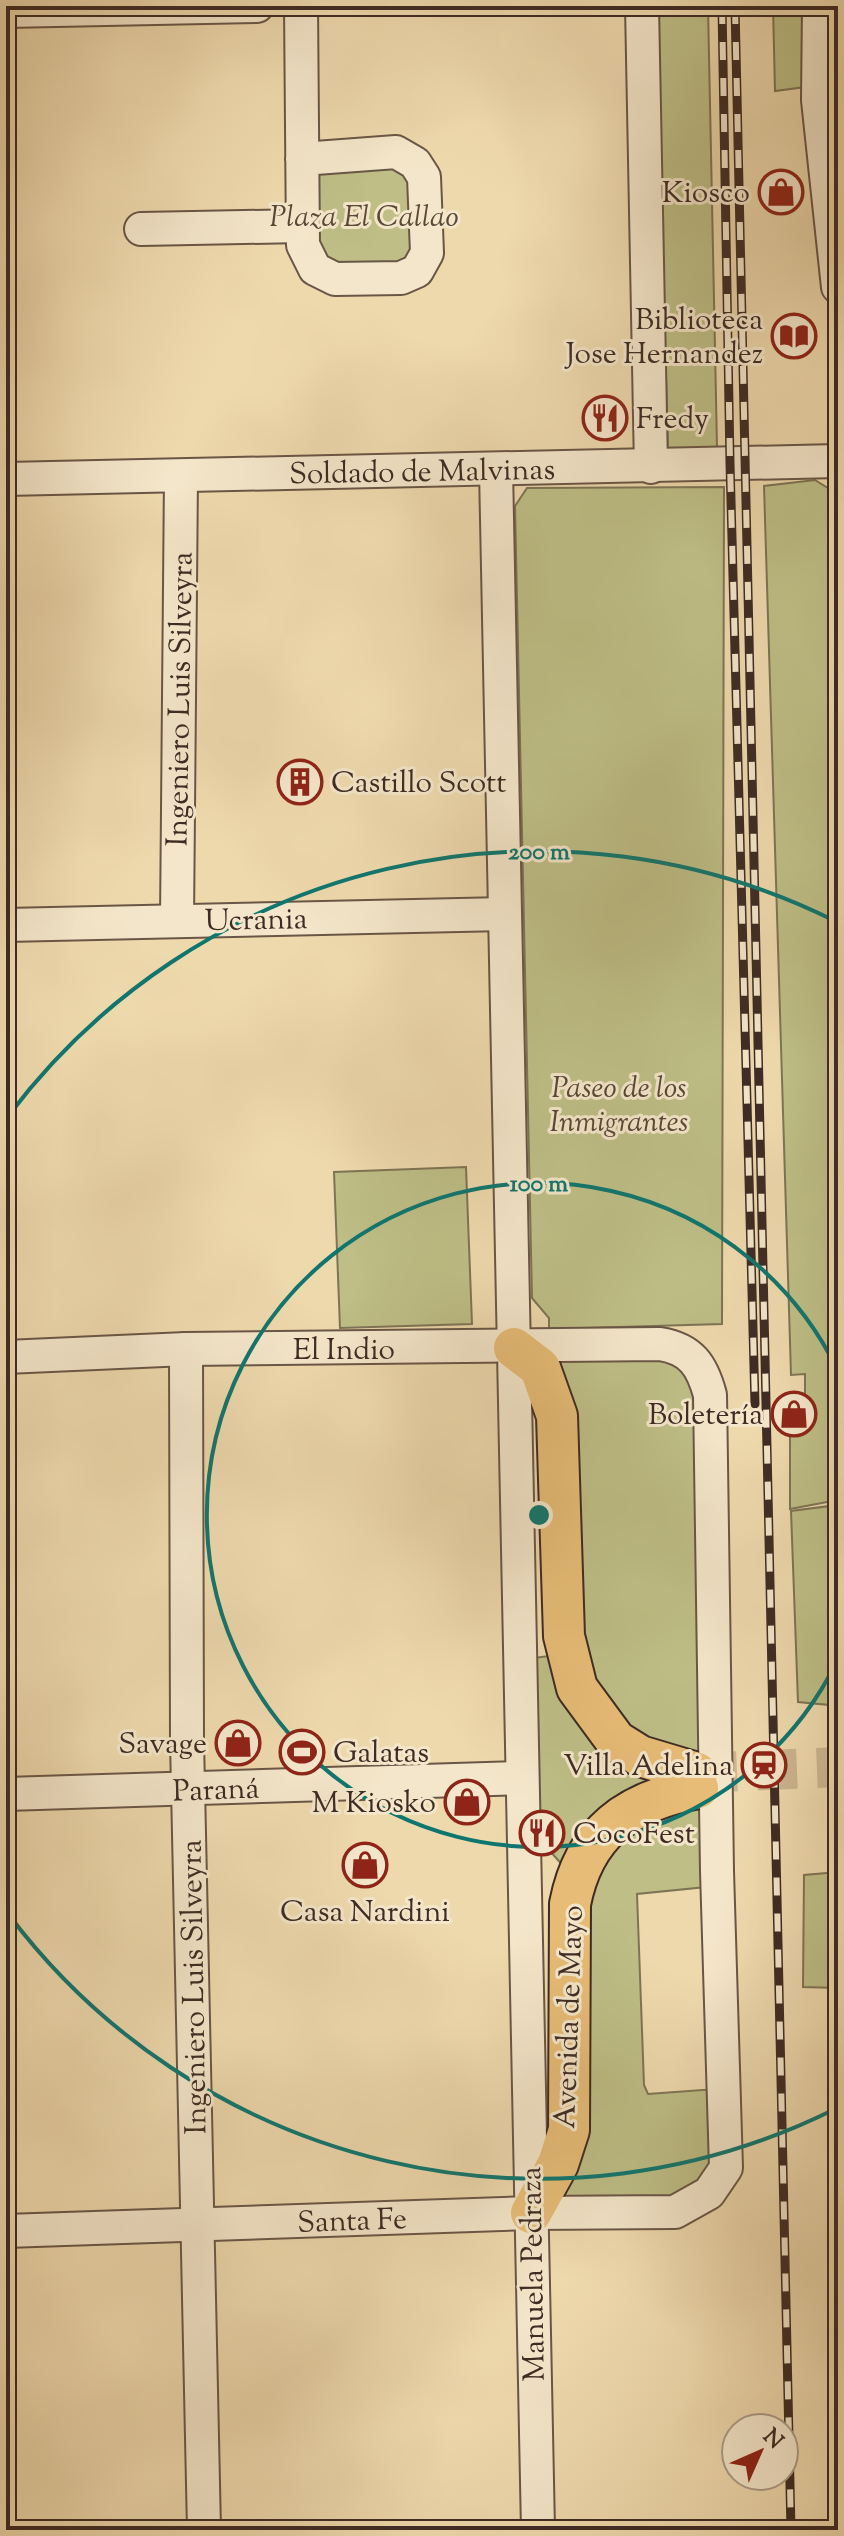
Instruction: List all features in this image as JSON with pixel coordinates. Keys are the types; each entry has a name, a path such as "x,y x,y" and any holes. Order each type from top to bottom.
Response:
{"main road":[{"name":"Avenida de Mayo","path":"514,1348 540,1368 557,1416 564,1636 577,1688 616,1741 640,1756 697,1781 633,1809 605,1830 576,1874 570,1904 569,2130 558,2164 531,2213"}],"street":[{"path":"6,11 257,6"},
{"path":"301,6 302,226 303,245 315,269 335,279 401,278 417,271 427,253 424,177 415,163 396,152 302,159"},
{"path":"642,6 651,467"},
{"path":"819,6 838,287"},
{"path":"141,229 302,226"},
{"name":"Soldado de Malvinas","path":"6,479 838,461"},
{"name":"Manuela Pedraza","path":"496,470 538,2530"},
{"name":"Ingeniero Luis Silveyra","path":"177,921 181,476"},
{"name":"Ucrania","path":"6,925 505,914"},
{"name":"El Indio","path":"6,1357 186,1349 514,1348 660,1344 682,1348 703,1370 710,1395 717,1871 726,2168 709,2193 696,2202"},
{"name":"Ingeniero Luis Silveyra","path":"186,1349 188,1791 204,2530"},
{"name":"Paraná","path":"6,1794 188,1791 522,1778"},
{"name":"Santa Fe","path":"6,2231 531,2213 675,2212 696,2202"}],"green space":[{"path":"656,6 708,6 717,447 668,450"},
{"path":"773,6 805,6 805,87 775,91"},
{"name":"Plaza El Callao","path":"392,163 415,186 416,234 408,259 398,265 384,267 336,267 319,244 315,232 312,209 314,168"},
{"path":"815,480 836,493 838,521 838,1500 790,1509 790,1436 805,1432 805,1374 791,1375 764,486"},
{"name":"Paseo de los Inmigrantes","path":"724,487 722,1324 549,1329 549,1318 532,1298 515,506 527,488"},
{"path":"466,1167 472,1324 340,1328 334,1172"},
{"path":"657,1354 683,1372 698,1400 702,1752 674,1749 625,1730 581,1670 544,1357"},
{"path":"838,1505 838,1726 831,1725 829,1705 798,1702 791,1511"},
{"path":"549,1656 659,1773 565,1868 534,1833 534,1658"},
{"path":"702,1798 706,1887 637,1894 644,2085 648,2094 716,2089 716,2154 703,2183 664,2200 555,2202 589,1878 624,1831"},
{"path":"838,1872 838,1988 803,1987 804,1875"}],"tunnel":[{"path":"697,1773 838,1767"}],"railway":[{"path":"722,6 730,463 755,1404"},
{"path":"735,6 791,2530"}],"place":[{"name":"Kiosco","path":"781,192"},
{"name":"Biblioteca Jose Hernandez","path":"794,336"},
{"name":"Fredy","path":"605,418"},
{"name":"Castillo Scott","path":"300,782"},
{"name":"Boletería","path":"794,1414"},
{"name":"Savage","path":"238,1743"},
{"name":"Galatas","path":"302,1752"},
{"name":"Villa Adelina","path":"764,1765"},
{"name":"M Kiosko","path":"467,1802"},
{"name":"CocoFest","path":"542,1833"},
{"name":"Casa Nardini","path":"365,1865"}]}
